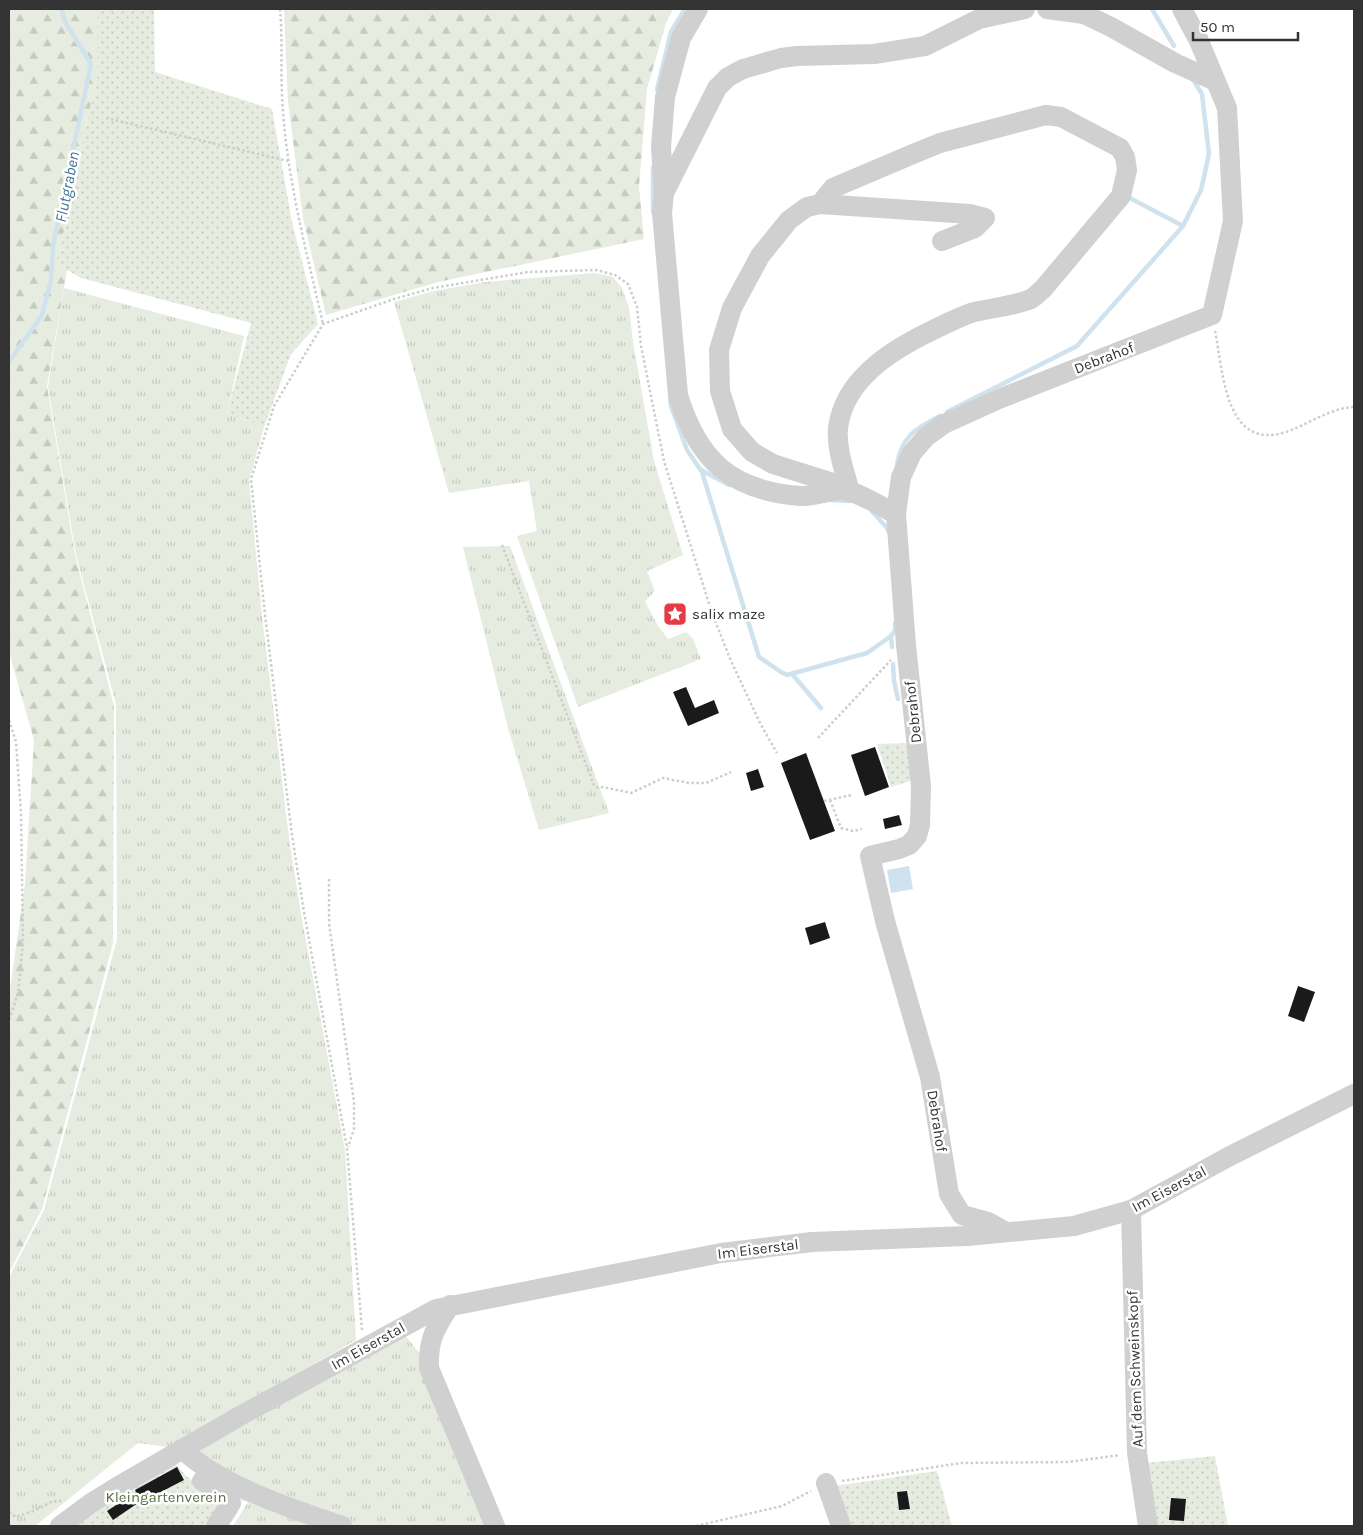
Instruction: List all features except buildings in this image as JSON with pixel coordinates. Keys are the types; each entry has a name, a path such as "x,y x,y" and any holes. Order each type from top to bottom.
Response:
{"street":[{"path":"698,9 681,38 665,97 661,147 664,193 662,213 678,395 684,415 701,448 719,468 741,482 757,489 803,496 845,491"},
{"path":"664,193 717,88 728,77 743,69 797,56 874,54 925,46 978,19 1026,9"},
{"path":"1047,9 1084,14 1175,63 1216,80"},
{"path":"1182,9 1199,41 1227,108 1233,221 1212,315"},
{"path":"820,204 834,188 913,154 940,144 1046,115 1061,117 1120,148 1125,158 1127,170 1121,196 1043,289 1031,298 970,313 902,346 871,368 853,390 838,428 845,491"},
{"path":"896,514 845,491 830,482 815,479 773,464 752,452 732,429 720,391 719,350 732,308 760,256 789,220 808,207 820,204 970,214 985,218 974,228 942,241"},
{"name":"Debrahof","path":"1006,1232 988,1222 962,1215 949,1194 930,1077 885,921 870,856 909,845 917,836 920,825 921,786 906,645 896,514 901,477 912,453 926,437 944,424 999,399 1212,315"},
{"name":"Im Eiserstal","path":"60,1526 91,1503 177,1452 436,1309 721,1253 812,1242 967,1236 1074,1226 1131,1210 1230,1156 1354,1094"},
{"name":"Auf dem Schweinskopf","path":"1131,1210 1138,1453 1148,1526"},
{"path":"450,1305 430,1341 429,1368 495,1526"},
{"path":"177,1452 189,1473 229,1498 231,1503 216,1526"},
{"path":"177,1452 205,1469 270,1500 342,1526"},
{"path":"826,1483 841,1526"}],"path":[{"path":"280,9 283,111 288,161 323,324"},
{"path":"106,118 288,161"},
{"path":"363,1349 347,1148 304,912 292,835 265,615 251,479 274,406 323,324 394,299 434,288 528,272 596,270 615,275 628,284 637,307 641,346 664,461 712,613 731,661 761,725 777,753"},
{"path":"1212,315 1226,390 1232,409 1240,421 1253,433 1269,435 1286,432 1343,408 1354,407"},
{"path":"502,545 594,785 598,788 603,787 631,793 663,778 688,783 706,783 731,772"},
{"path":"818,738 906,645"},
{"path":"9,720 16,742 22,814 23,942 18,993 9,1021"},
{"path":"824,802 852,795"},
{"path":"830,800 841,828 853,831 862,829"},
{"path":"329,879 329,923 354,1102 354,1129 347,1148"},
{"path":"696,1526 782,1506 826,1483 961,1464 1068,1462 1138,1453"},
{"path":"9,1512 16,1517 36,1510 53,1500 91,1503"}],"green space":[{"path":"9,9 98,9 98,71 57,264 67,270 47,386 75,555 114,706 113,943 42,1209 9,1273 9,996 25,884 34,740 9,652"},
{"path":"98,9 154,9 155,72 272,109 292,222 318,324 291,354 264,427 227,413 251,323 81,278 57,264 98,71"},
{"path":"284,9 673,9 666,23 647,89 639,186 644,239 438,282 326,315 303,218 288,102"},
{"path":"595,273 613,277 622,288 629,308 633,342 654,461 683,555 647,571 655,591 645,601 658,626 668,639 686,632 693,639 701,659 578,707 517,536 537,531 529,481 449,493 394,302 434,291 485,282"},
{"path":"64,288 244,336 227,413 264,427 249,481 262,616 289,838 301,914 345,1150 356,1340 168,1447 138,1443 35,1526 9,1526 9,1277 44,1210 117,939 116,704 76,555 48,387"},
{"path":"510,546 609,813 539,830 508,728 463,547"},
{"path":"910,743 913,780 891,787 877,744"},
{"path":"404,1334 422,1356 490,1526 233,1526 248,1502 236,1499 183,1455"},
{"path":"1215,1456 1228,1526 1129,1526 1150,1523 1146,1463"},
{"name":"Kleingartenverein","path":"176,1464 186,1476 238,1512 229,1526 76,1526 95,1508"},
{"path":"937,1471 952,1526 850,1526 835,1486"}],"water":[{"path":"909,866 913,889 891,893 887,870"}],"waterway":[{"name":"Flutgraben","path":"9,362 42,315 51,280 53,246 91,64 64,20 62,9"},
{"path":"657,90 671,32 685,9"},
{"path":"1152,9 1174,46"},
{"path":"947,412 1077,346 1183,226 1201,190 1209,154 1202,94 1192,78"},
{"path":"653,167 653,212"},
{"path":"1126,196 1183,226"},
{"path":"670,399 687,450 702,472 759,657 787,675 867,653 891,636"},
{"path":"897,465 902,447 911,434 940,416"},
{"path":"701,470 729,485"},
{"path":"831,500 850,501"},
{"path":"871,510 887,528 889,533"},
{"path":"892,647 891,636 895,631 895,623"},
{"path":"893,664 898,699"},
{"path":"792,674 821,708"}],"place":[{"name":"salix maze","path":"675,614"}]}
